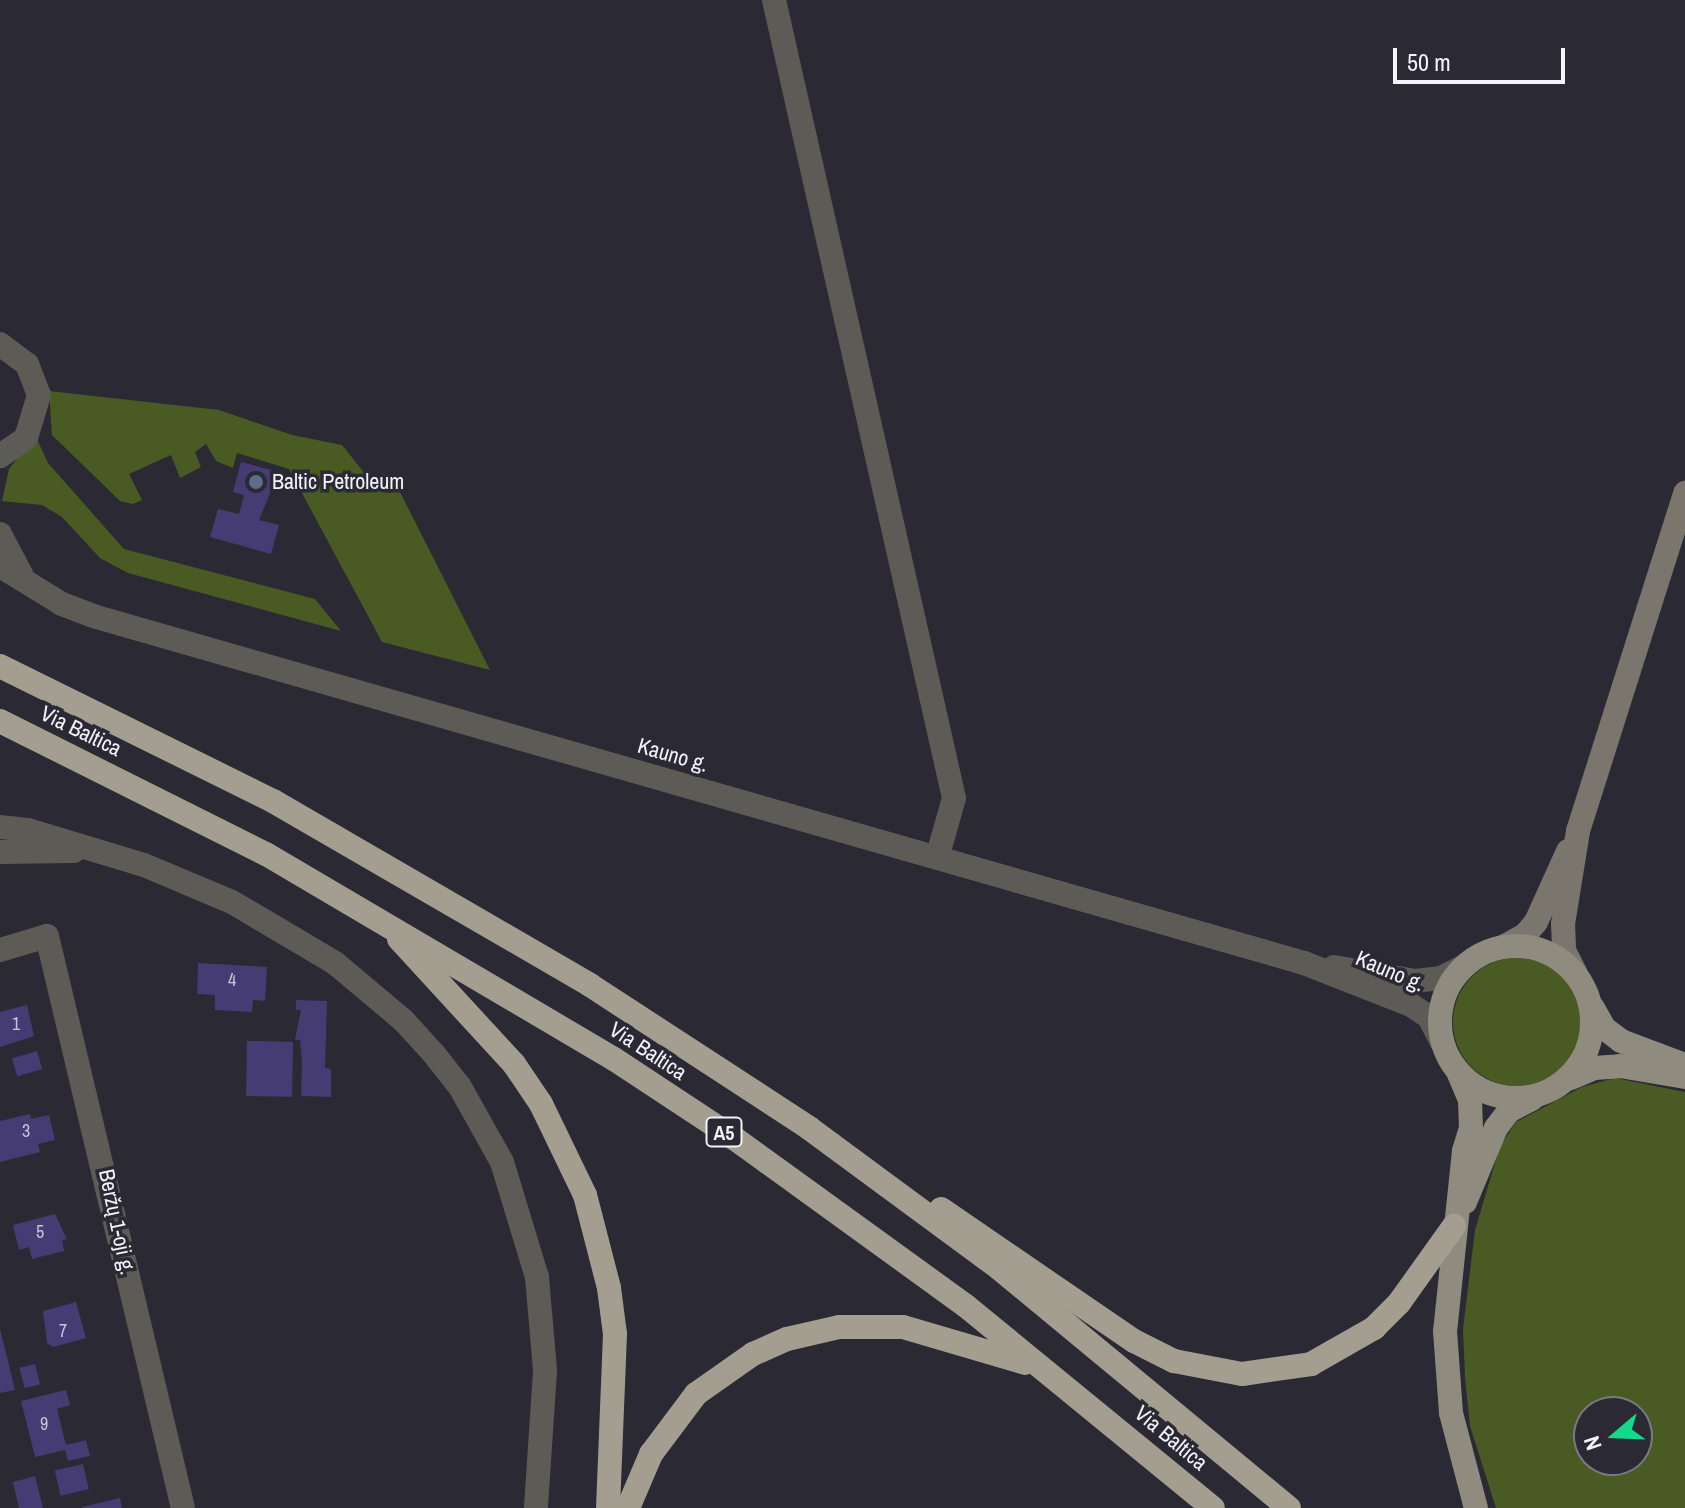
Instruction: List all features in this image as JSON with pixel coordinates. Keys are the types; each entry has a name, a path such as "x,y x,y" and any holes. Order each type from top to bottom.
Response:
{"highway":[{"name":"Via Baltica","path":"0,666 273,801 453,901 590,985 860,1165 1117,1362 1289,1508"},
{"name":"Via Baltica","path":"0,721 225,833 378,917 734,1138 1051,1373 1213,1508"},
{"path":"378,917 514,1064 541,1104 585,1195 599,1240 615,1334 608,1508"},
{"path":"860,1165 962,1220 1134,1341 1174,1361 1230,1373 1277,1372 1344,1348 1399,1303 1454,1226"},
{"path":"628,1508 651,1454 696,1394 753,1354 797,1336 839,1327 903,1327 988,1348 1051,1373"}],"main road":[{"path":"1476,1508 1451,1413 1447,1370 1454,1226 1471,1128 1470,1100 1442,1042 1443,1001 1463,967 1525,935 1536,922 1578,831 1685,493"},
{"path":"1578,831 1563,924 1564,950 1604,1028 1621,1041 1685,1065"},
{"path":"1503,947 1543,950 1576,974"},
{"path":"1568,1079 1585,1058 1593,1033 1592,1006"},
{"path":"1454,1226 1496,1128 1509,1111 1594,1068 1620,1066 1685,1077"},
{"path":"1457,1072 1493,1095 1535,1097"}],"street":[{"path":"774,0 954,798 937,858"},
{"path":"0,470 8,452 34,426 39,395 36,379 5,343"},
{"path":"0,534 15,568 32,587"},
{"name":"Kauno g.","path":"0,566 32,587 93,616 1304,963 1411,1005 1429,1017 1442,1042"},
{"path":"0,827 28,830 84,851 144,865 195,885 335,963 403,1020 460,1087 502,1162 537,1277 545,1371 536,1508"},
{"path":"0,852 84,851"},
{"name":"Beržų 1-oji g.","path":"0,950 47,936 183,1508"},
{"name":"Kauno g.","path":"1304,963 1416,981 1441,978 1463,967"}],"green space":[{"path":"49,391 219,410 292,435 342,445 362,470 398,488 490,670 382,642 289,469 237,453 233,468 216,461 206,444 195,452 201,467 180,478 171,455 129,474 142,500 133,504 120,501 52,435"},
{"path":"35,435 48,463 124,549 315,599 341,631 128,573 100,558 62,517 42,505 2,501 9,469"},
{"path":"1517,958 1541,963 1562,977 1576,998 1581,1022 1576,1046 1562,1067 1541,1081 1517,1086 1493,1081 1472,1067 1458,1046 1453,1022 1458,998 1472,977 1493,963"},
{"path":"1615,1078 1685,1092 1685,1508 1496,1508 1470,1426 1463,1329 1475,1230 1500,1146 1516,1122 1582,1087"}],"building":[{"path":"241,462 279,472 259,520 279,525 271,554 210,537 218,509 239,514 244,495 233,492"},
{"path":"198,963 267,967 265,1001 253,1000 252,1012 215,1010 215,995 197,994"},
{"path":"296,1000 327,1001 325,1068 331,1069 331,1097 301,1096 300,1040 295,1040 301,1010 296,1010"},
{"path":"27,1005 34,1036 0,1047 0,1012"},
{"path":"247,1041 293,1042 292,1097 246,1096"},
{"path":"37,1051 42,1069 17,1076 12,1058"},
{"path":"30,1114 31,1119 49,1115 55,1140 38,1144 40,1152 0,1162 0,1121"},
{"path":"55,1214 67,1239 62,1240 64,1251 32,1259 29,1247 19,1250 13,1225"},
{"path":"76,1302 86,1338 53,1347 47,1343 43,1311"},
{"path":"0,1329 15,1390 0,1393"},
{"path":"35,1364 40,1384 25,1388 19,1368"},
{"path":"66,1390 70,1405 57,1409 66,1445 86,1440 90,1456 68,1461 65,1450 35,1457 21,1401"},
{"path":"83,1464 89,1489 61,1496 55,1471"},
{"path":"35,1476 43,1508 19,1508 13,1482"},
{"path":"120,1498 122,1508 82,1508 82,1507"}],"place":[{"name":"Baltic Petroleum","path":"256,482"}]}
